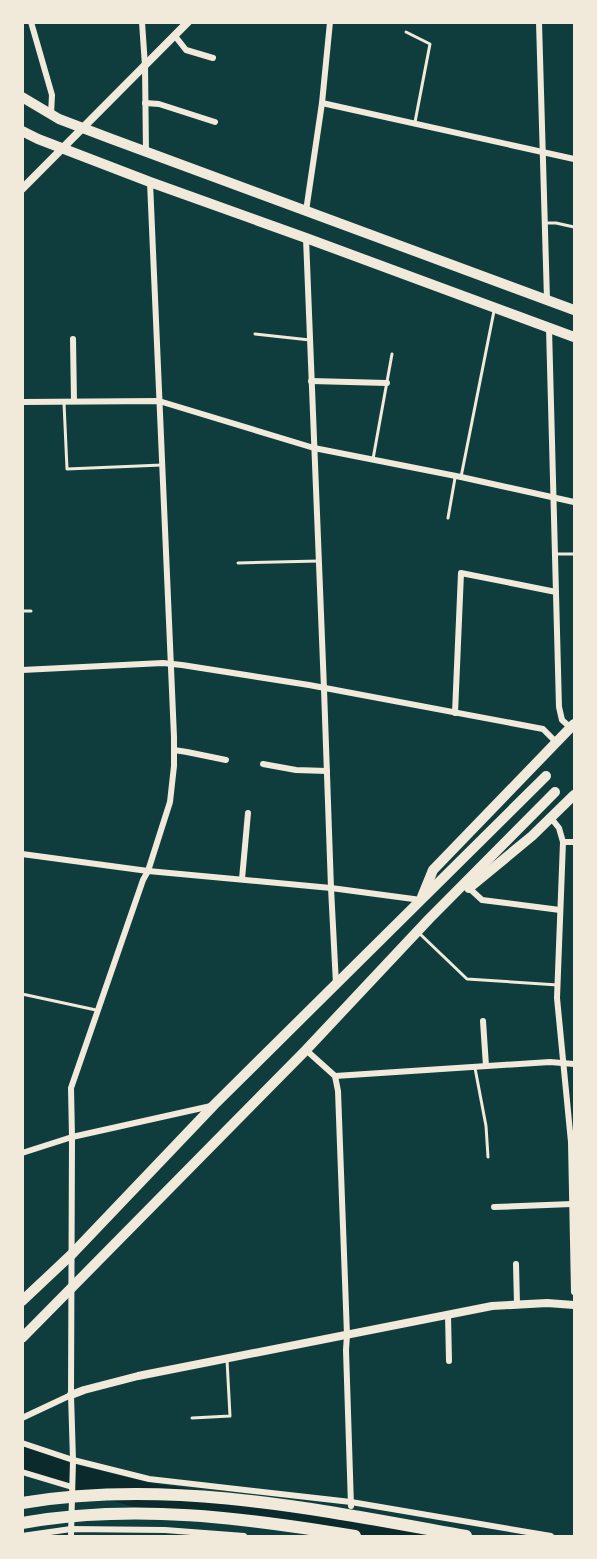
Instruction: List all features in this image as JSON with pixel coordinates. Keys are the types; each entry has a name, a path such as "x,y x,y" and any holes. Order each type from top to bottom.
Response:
{"highway":[{"path":"22,97 59,119 146,153 574,310"},
{"path":"22,131 150,182 574,338"},
{"path":"421,900 433,870 572,726"},
{"path":"22,1301 72,1254 214,1105 546,776"},
{"path":"22,1338 306,1050 429,919 555,792"},
{"path":"429,919 532,836 574,795"},
{"path":"22,1503 102,1494 161,1494 314,1510 466,1536"},
{"path":"22,1523 104,1514 170,1514 351,1531"}],"street":[{"path":"31,22 52,95 51,114"},
{"path":"142,22 146,153"},
{"path":"22,189 188,22"},
{"path":"306,211 322,103 330,22"},
{"path":"539,22 547,300"},
{"path":"175,36 186,50 213,58"},
{"path":"145,103 159,104 215,122"},
{"path":"322,103 574,159"},
{"path":"71,1533 73,1460 70,1395 71,1088 142,880 148,871 170,802 172,785 174,750 150,182"},
{"path":"306,238 336,984"},
{"path":"549,328 560,706 562,720 572,726"},
{"path":"72,339 74,401"},
{"path":"311,381 387,383"},
{"path":"22,402 159,401 314,448 458,476 574,502"},
{"path":"455,713 461,573 556,592"},
{"path":"22,670 170,664 324,689 543,729 556,742"},
{"path":"174,750 226,760"},
{"path":"263,764 296,770 327,771"},
{"path":"242,879 248,813"},
{"path":"551,818 559,828 563,842 557,998 571,1142 574,1292"},
{"path":"563,842 574,842"},
{"path":"22,854 148,871 331,888 421,900"},
{"path":"469,888 482,900 560,910"},
{"path":"483,1021 486,1066"},
{"path":"306,1050 335,1076 338,1091 351,1531"},
{"path":"335,1076 550,1062 574,1064"},
{"path":"22,1153 72,1137 214,1105"},
{"path":"494,1207 572,1204"},
{"path":"516,1264 517,1304"},
{"path":"22,1418 70,1395 126,1379 492,1306 574,1305"},
{"path":"448,1314 449,1361"},
{"path":"22,1443 73,1460 149,1479 351,1502 551,1536"},
{"path":"22,1472 72,1487"},
{"path":"22,1536 165,1530 244,1536"}],"lane":[{"path":"406,32 430,44 415,124"},
{"path":"546,223 574,227"},
{"path":"448,518 495,308"},
{"path":"255,334 310,340"},
{"path":"373,459 392,354"},
{"path":"64,401 67,469 162,465"},
{"path":"22,518 22,526"},
{"path":"555,554 574,554"},
{"path":"238,563 319,561"},
{"path":"22,611 31,611"},
{"path":"417,932 467,979 558,985"},
{"path":"22,993 98,1010"},
{"path":"475,1067 486,1126 488,1157"},
{"path":"192,1418 230,1416 227,1359"}],"waterway":[{"path":"22,1459 59,1470"},
{"path":"81,1477 150,1497 350,1523 422,1536"}]}
